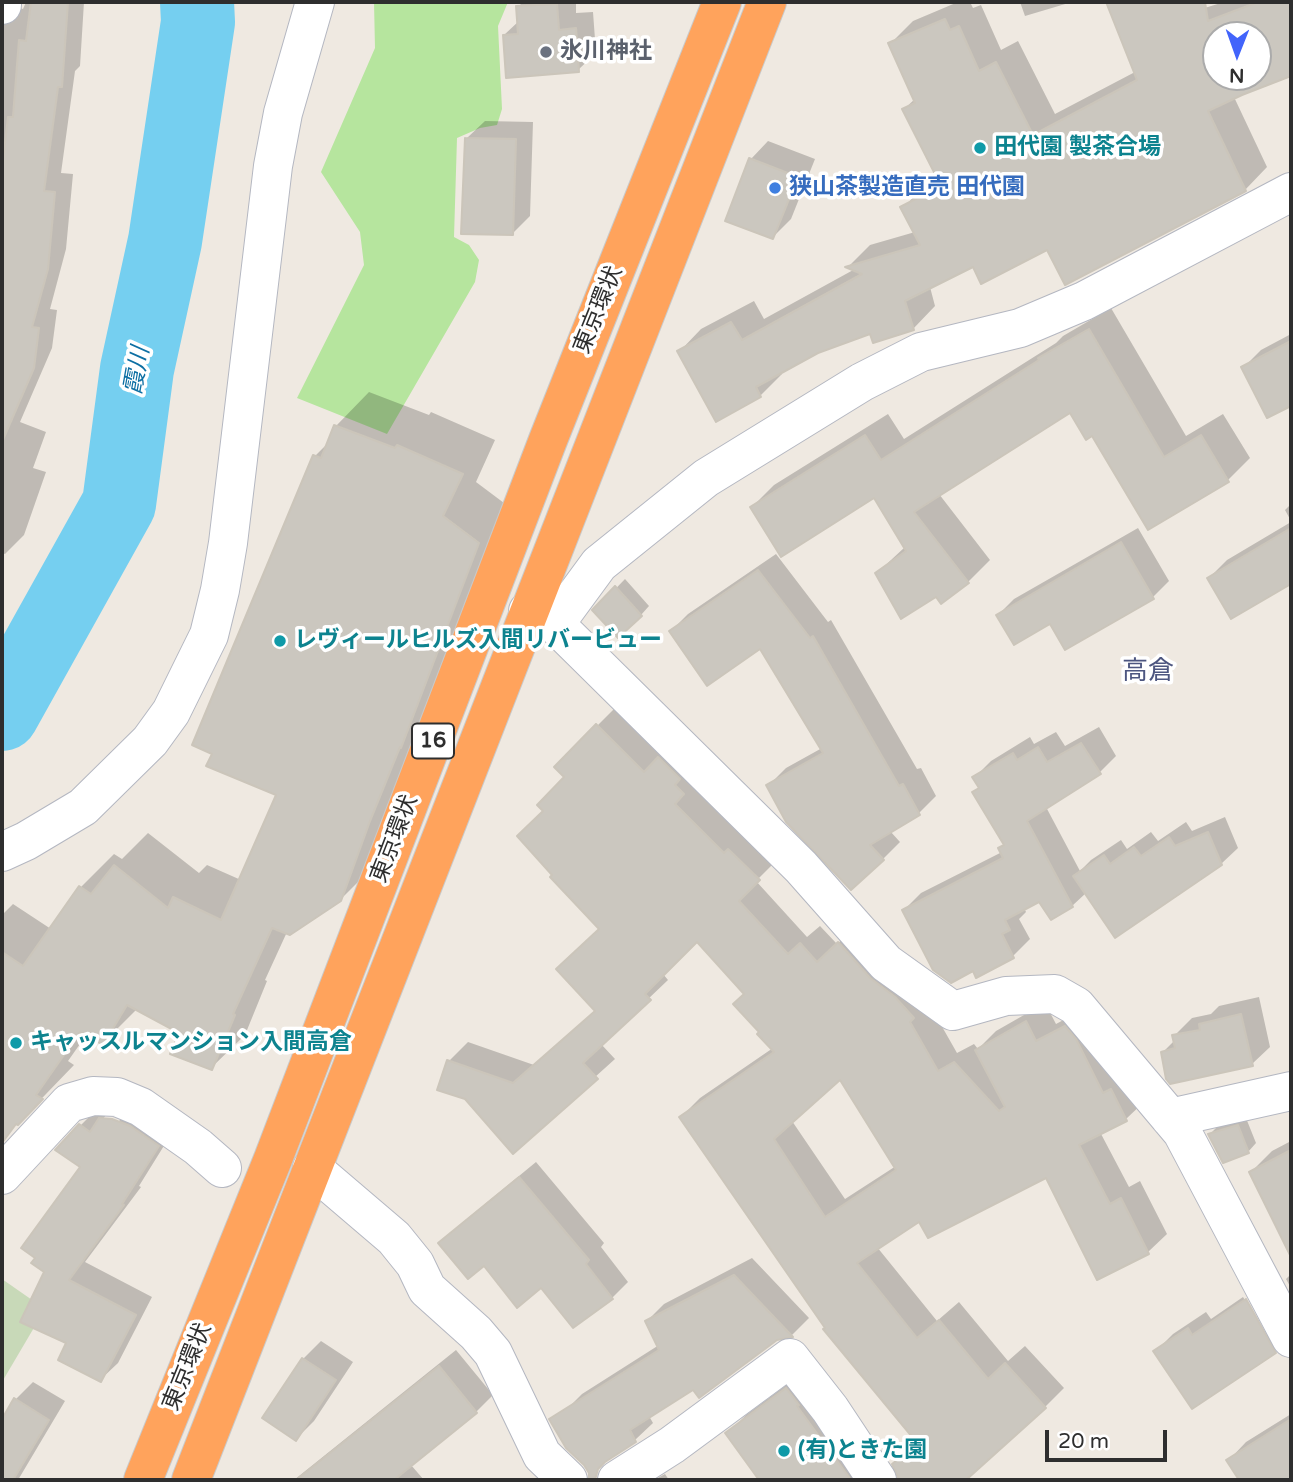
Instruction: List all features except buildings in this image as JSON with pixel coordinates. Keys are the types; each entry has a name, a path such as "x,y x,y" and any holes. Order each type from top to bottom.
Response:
{"highway":[{"name":"東京環状","path":"143,1480 273,1160 548,440 722,2"},
{"name":"東京環状","path":"191,1480 312,1168 541,617 767,2"}],"street":[{"path":"2,852 83,807 150,741 176,702 209,635 228,543 273,166 284,113 315,2"},
{"path":"1291,191 1084,301 1020,328 921,352 862,382 706,478 599,564 541,617 801,867 886,963 953,1011 1006,996 1055,994 1076,1006 1182,1132 1291,1338"},
{"path":"1170,1118 1291,1091"},
{"path":"2,1175 69,1103 93,1096 117,1097 141,1107 198,1147 222,1168"},
{"path":"312,1168 394,1238 415,1264 427,1289 476,1333 493,1353 542,1455 568,1480"},
{"path":"617,1480 672,1445 790,1358 830,1409 877,1480"}],"green space":[{"path":"374,2 508,2 498,26 502,109 497,125 480,128 457,138 454,237 469,245 479,260 475,282 387,434 297,398 364,265 360,232 321,172 375,48"},
{"path":"2,1279 45,1309 2,1382"}],"waterway":[{"name":"霞川","path":"2,714 119,504 137,369 165,241 198,22 197,2"}],"place":[{"name":"氷川神社","path":"546,52"},
{"name":"田代園 製茶合場","path":"980,148"},
{"name":"狭山茶製造直売 田代園","path":"775,188"},
{"name":"レヴィールヒルズ入間リバービュー","path":"280,641"},
{"name":"キャッスルマンション入間高倉","path":"16,1043"},
{"name":"(有)ときた園","path":"784,1451"}],"district":[{"name":"高倉","path":"1148,672"}]}
